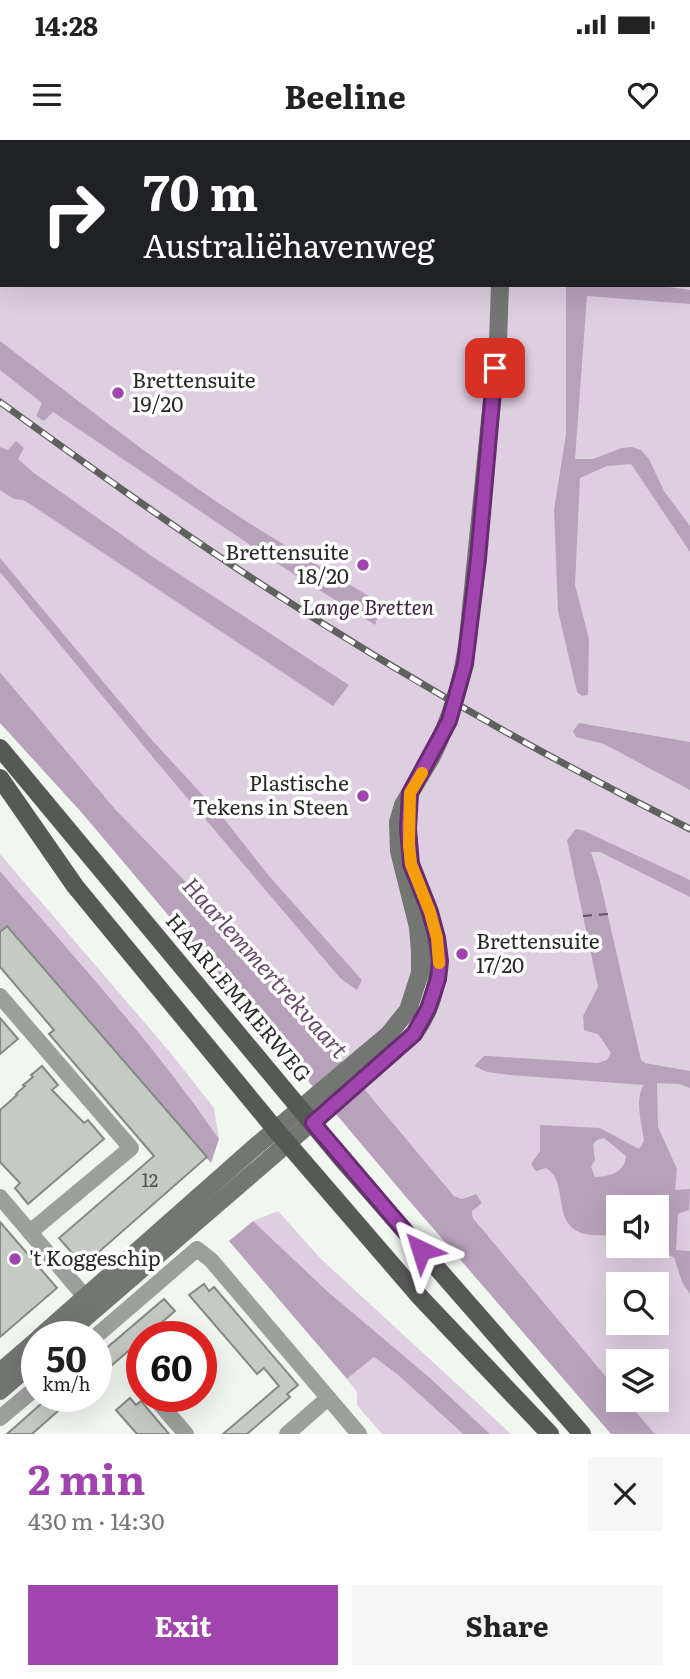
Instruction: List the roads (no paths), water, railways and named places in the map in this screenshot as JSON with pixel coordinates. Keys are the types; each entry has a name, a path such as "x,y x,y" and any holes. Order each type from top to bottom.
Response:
{"main road":[{"name":"HAARLEMMERWEG","path":"0,748 313,1111 489,1329 582,1434"},
{"path":"0,778 75,886 288,1144 420,1297 550,1434"}],"street":[{"path":"82,1321 288,1144 313,1111 366,1066 413,1000 420,973 418,927 403,873 397,837 400,812 431,758 449,721 458,694 468,638 498,341 500,287"},
{"path":"0,996 131,1148 30,1232"},
{"path":"60,1321 113,1270 276,1129 313,1111"},
{"path":"0,1197 86,1298"},
{"path":"112,1322 197,1249 211,1260 359,1434"},
{"path":"0,1372 21,1354"},
{"path":"0,1391 21,1373"},
{"path":"287,1434 328,1398"},
{"path":"0,1418 21,1400"},
{"path":"167,1412 186,1434"}],"railway":[{"path":"0,402 188,536 359,646 523,741 690,829"}],"place":[{"name":"Brettensuite 19/20","path":"118,393"},
{"name":"Brettensuite 18/20","path":"363,565"},
{"name":"Plastische Tekens in Steen","path":"363,796"},
{"name":"Brettensuite 17/20","path":"462,954"},
{"name":"'t Koggeschip","path":"15,1259"}],"park label":[{"name":"Lange Bretten","path":"368,608"}],"water label":[{"name":"Haarlemmertrekvaart","path":"265,968"}]}
